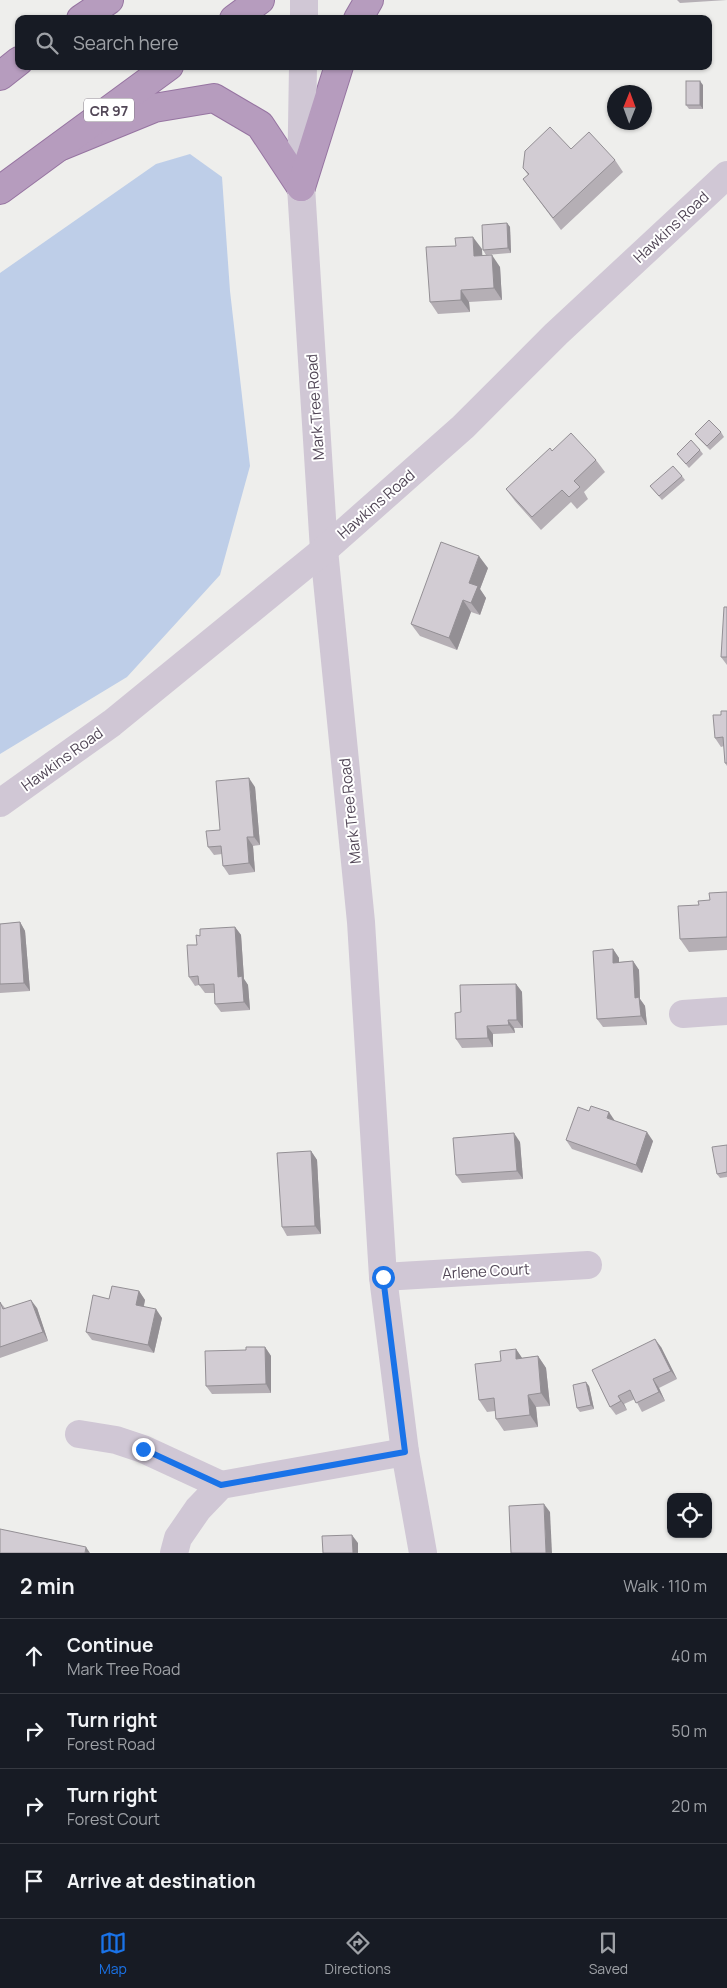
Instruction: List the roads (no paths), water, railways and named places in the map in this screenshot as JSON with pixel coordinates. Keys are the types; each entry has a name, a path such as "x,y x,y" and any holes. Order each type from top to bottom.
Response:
{"highway":[{"path":"74,15 91,0"},
{"path":"86,15 110,0"},
{"path":"239,15 260,0"},
{"path":"361,15 370,0"},
{"path":"0,76 15,64"},
{"name":"CR 97","path":"0,190 164,70"},
{"path":"301,187 338,70"},
{"path":"61,146 154,108 214,98 260,125 301,187"}],"street":[{"path":"304,0 304,15"},
{"name":"Mark Tree Road","path":"303,70 301,187 324,550 362,922 383,1277 405,1452 423,1553"},
{"name":"Hawkins Road","path":"0,803 112,723 324,550 463,426 556,334 727,175"},
{"path":"683,1014 727,1012"},
{"name":"Arlene Court","path":"383,1277 588,1265"},
{"path":"79,1434 116,1440 143,1449 221,1485 405,1452"},
{"path":"174,1553 178,1538 198,1509 221,1485"}]}
